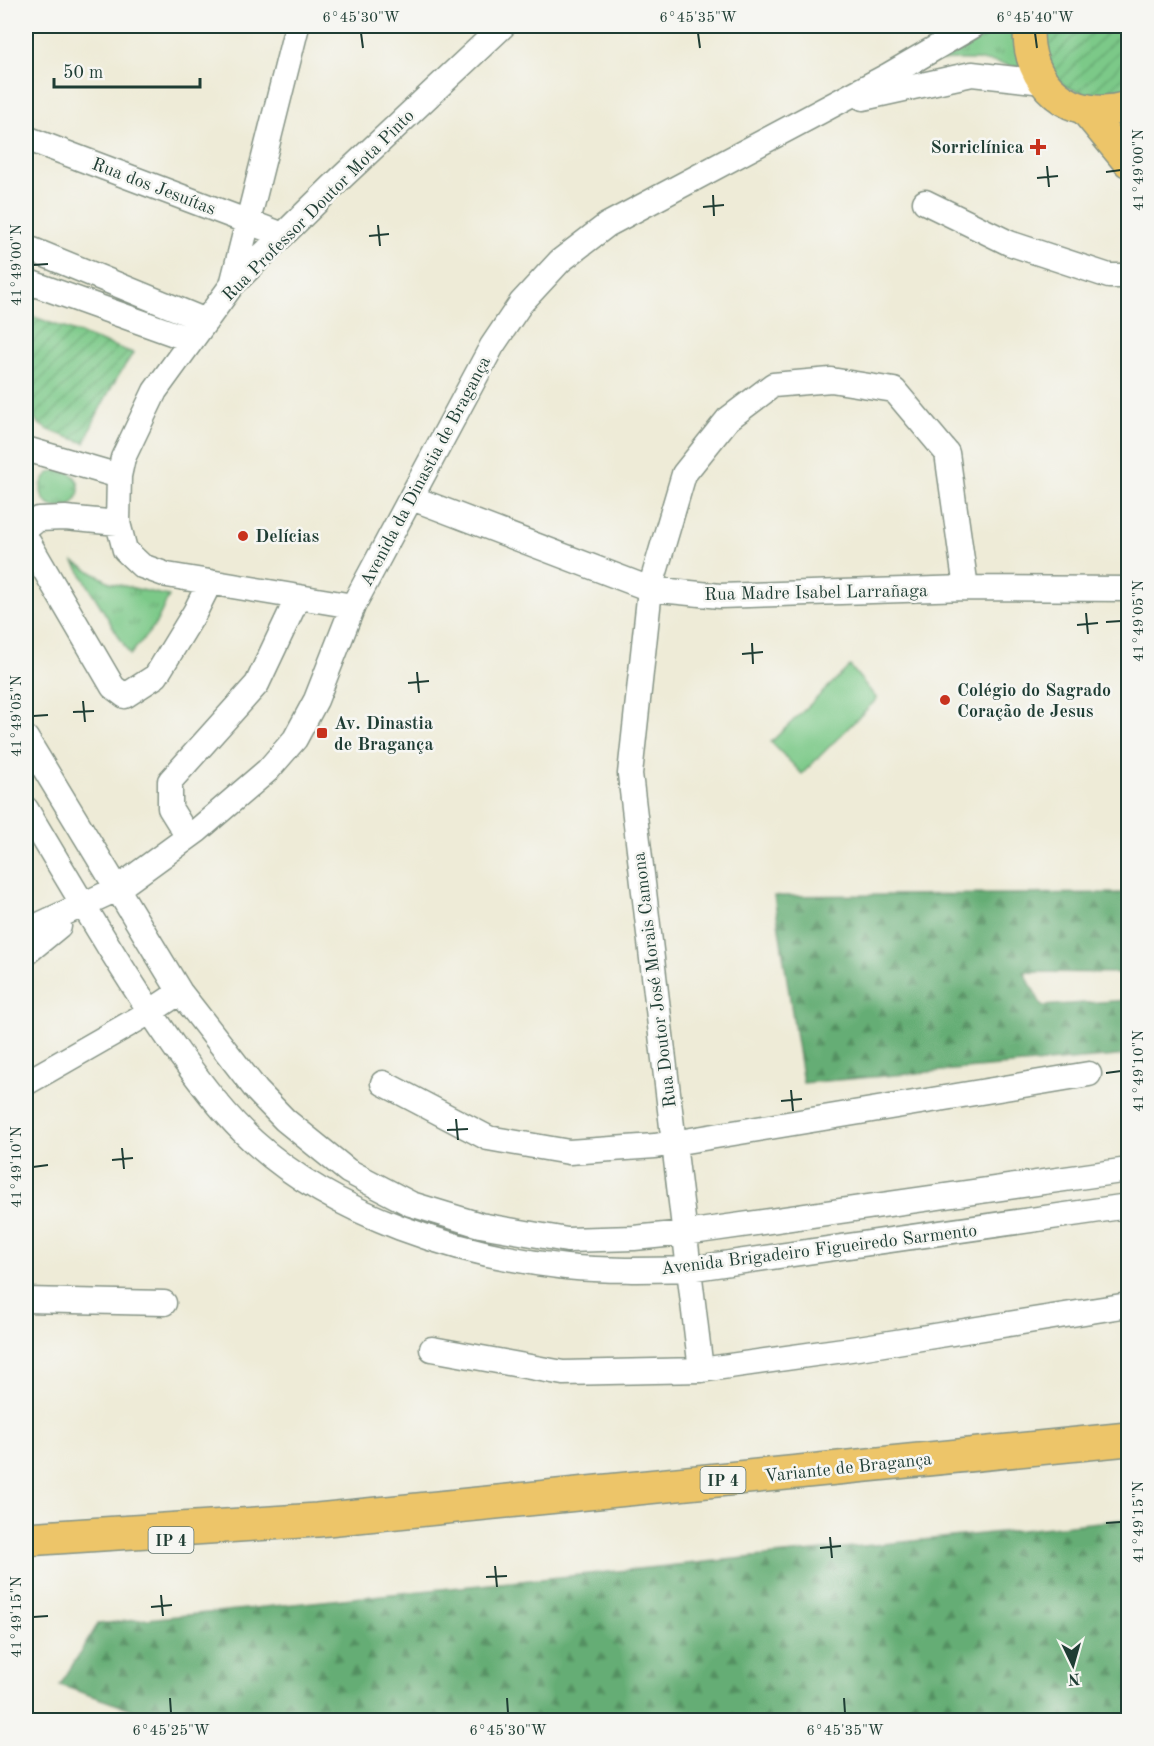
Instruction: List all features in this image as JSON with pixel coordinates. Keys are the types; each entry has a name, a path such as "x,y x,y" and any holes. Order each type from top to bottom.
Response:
{"highway":[{"name":"Variante de Bragança","path":"26,1560 317,1520 1128,1439"},
{"name":"Variante de Bragança","path":"34,1534 317,1520"}],"main road":[{"path":"1029,26 1028,43 1032,64 1043,82 1062,100 1085,110 1106,111 1128,106"},
{"path":"1085,110 1124,154 1128,162"}],"street":[{"path":"232,285 297,26"},
{"name":"Rua Professor Doutor Mota Pinto","path":"353,606 167,575 142,566 125,550 118,523 119,476 123,458 154,391 232,285 503,26"},
{"path":"835,104 974,26"},
{"path":"835,104 972,74 1043,82"},
{"name":"Avenida da Dinastia de Bragança","path":"26,931 117,889 188,837 268,770 295,739 316,700 353,606 492,346 520,303 560,261 607,225 835,104"},
{"name":"Rua dos Jesuítas","path":"26,138 283,235"},
{"path":"926,202 1009,243 1109,276 1128,276"},
{"path":"26,254 33,250 206,321"},
{"path":"26,280 191,340"},
{"name":"Rua Doutor José Morais Camona","path":"701,1370 630,774 650,589 684,474 728,418 773,385 831,380 894,390 947,453 966,588"},
{"path":"26,449 119,476"},
{"name":"Rua Madre Isabel Larrañaga","path":"412,498 650,589 720,596 966,588 1128,589"},
{"path":"26,529 38,519 65,518 118,523"},
{"path":"26,538 113,687 125,696 156,676 195,612 210,582"},
{"path":"188,837 170,808 170,781 257,684 298,597"},
{"name":"Avenida Brigadeiro Figueiredo Sarmento","path":"26,738 180,992 235,1065 285,1120 348,1171 411,1204 480,1225 567,1240 634,1238 685,1233 1128,1170"},
{"name":"Avenida Brigadeiro Figueiredo Sarmento","path":"26,809 150,1012 218,1103 253,1142 302,1179 360,1211 429,1238 498,1256 566,1267 634,1270 688,1269 1128,1206"},
{"name":"Avenida da Dinastia de Bragança","path":"26,953 84,905"},
{"path":"26,1083 150,1012 180,992"},
{"path":"383,1083 488,1138 569,1152 655,1146 1089,1074"},
{"path":"26,1300 164,1303"},
{"path":"432,1350 563,1373 701,1370 865,1347 1128,1305"}],"green space":[{"path":"1005,26 1017,26 1021,69 981,60 940,61"},
{"path":"1046,26 1128,26 1128,91 1116,96 1101,97 1065,86 1053,74 1046,59 1044,42"},
{"path":"26,314 133,353 106,397 85,443 48,430 38,423 33,415 26,388"},
{"path":"60,470 74,475 79,489 74,503 60,508 46,503 41,489 46,475"},
{"path":"74,562 111,583 169,596 155,625 130,655"},
{"path":"850,666 877,699 802,774 771,742"},
{"path":"1128,893 1128,973 1024,972 1042,1006 1128,1000 1128,1055 803,1083 774,896"},
{"path":"1128,1519 1128,1720 162,1720 60,1685 98,1624"}],"place":[{"name":"Sorriclínica","path":"1038,147"},
{"name":"Delícias","path":"243,536"},
{"name":"Colégio do Sagrado Coração de Jesus","path":"945,700"},
{"name":"Av. Dinastia de Bragança","path":"322,733"}]}
